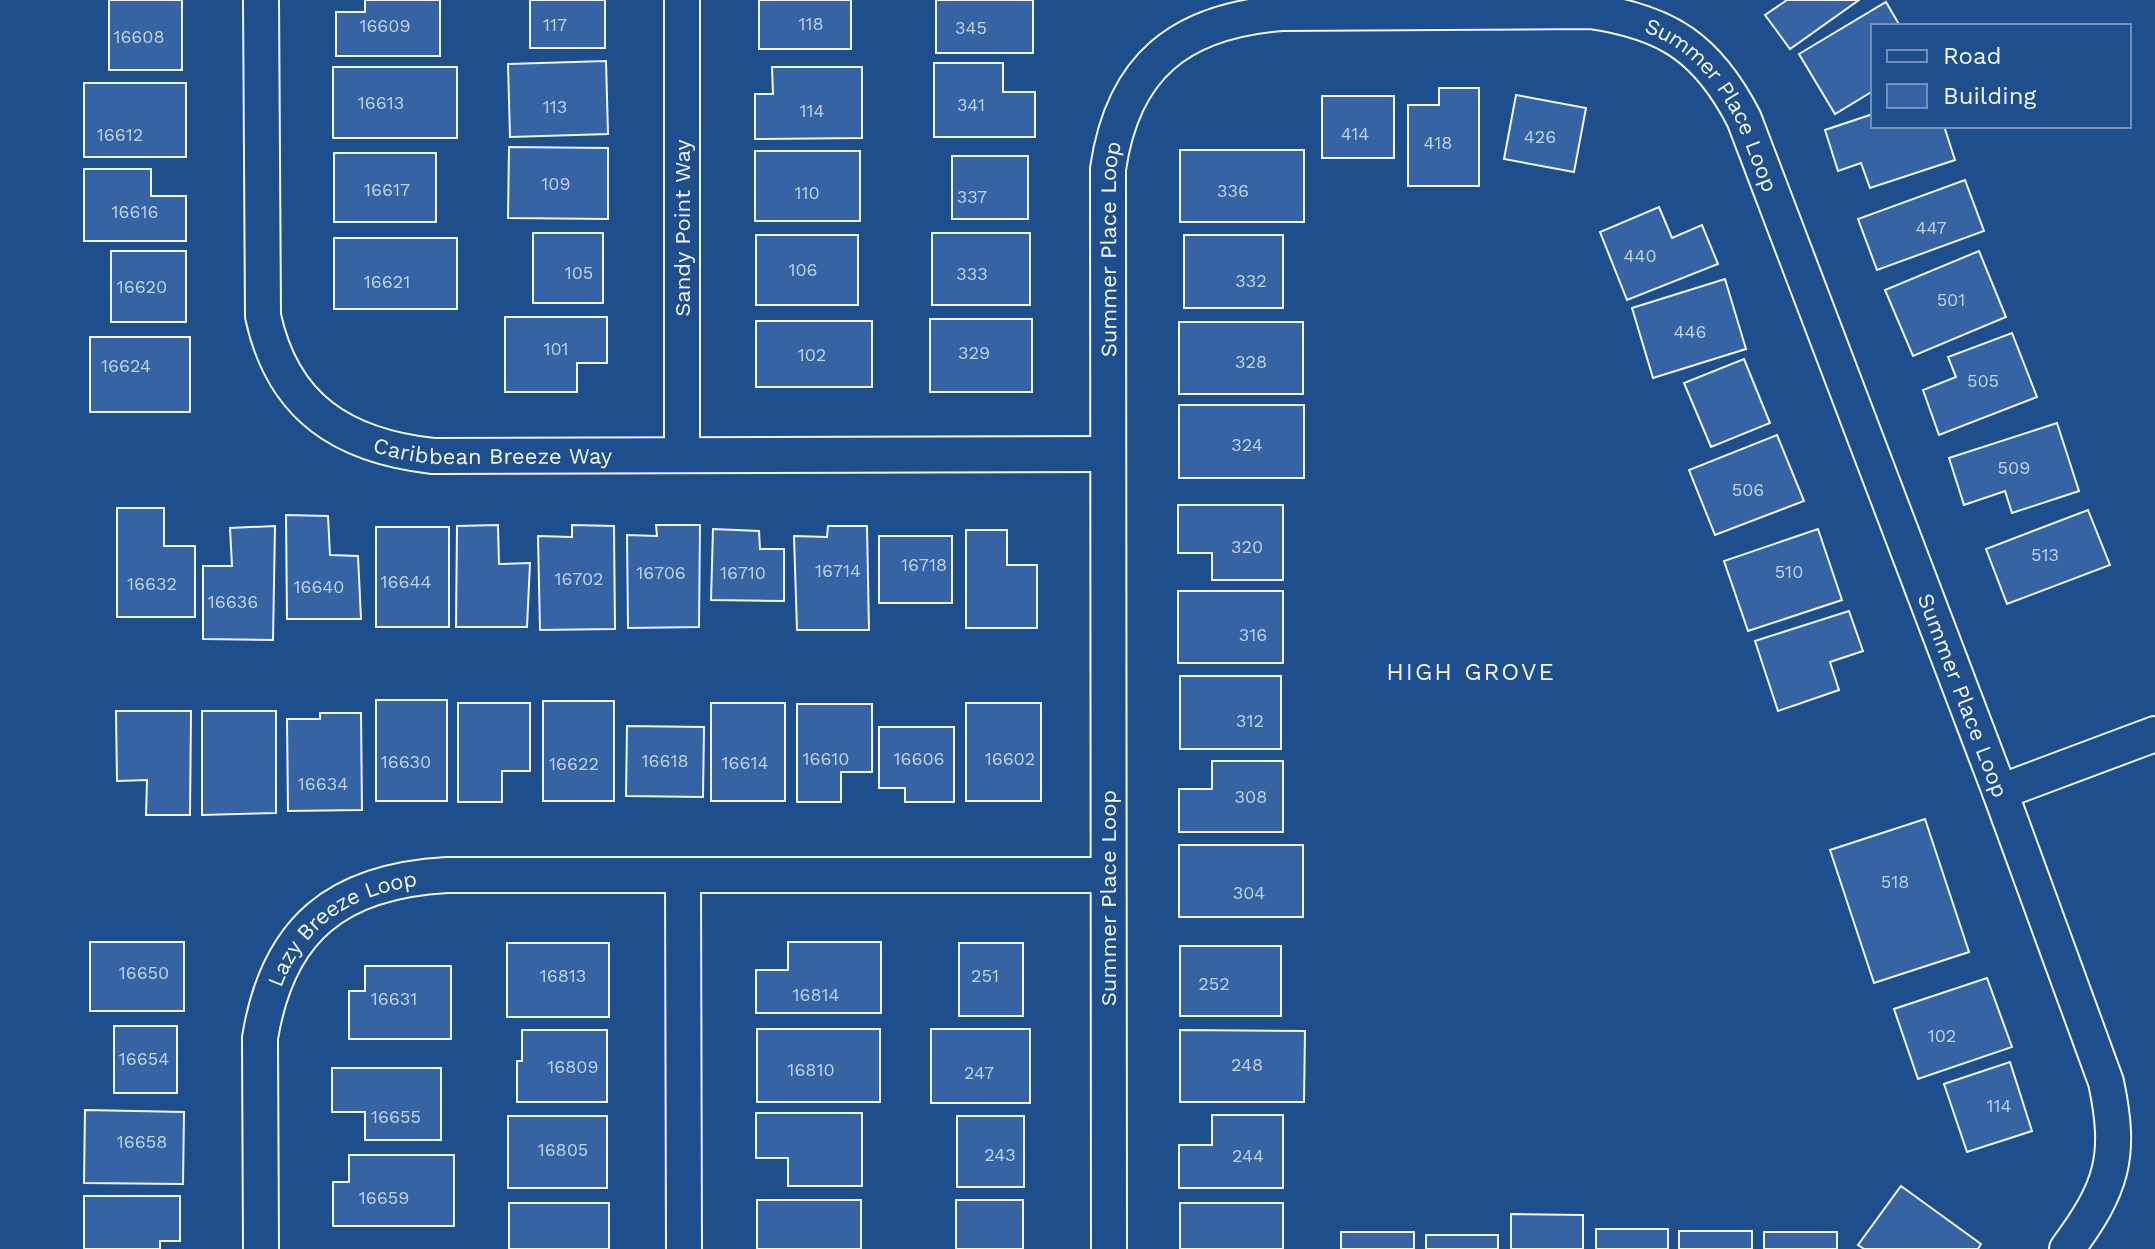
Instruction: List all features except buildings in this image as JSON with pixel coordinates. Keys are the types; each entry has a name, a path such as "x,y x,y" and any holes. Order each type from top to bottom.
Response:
{"street":[{"name":"Caribbean Breeze Way","path":"261,0 262,305 274,357 296,392 345,432 387,449 433,456 1108,454"},
{"name":"Sandy Point Way","path":"682,0 682,455"},
{"name":"Summer Place Loop","path":"1109,1249 1108,169 1112,139 1123,108 1140,79 1162,55 1190,35 1221,22 1248,16 1282,13 1590,11 1626,16 1657,27 1685,43 1709,64 1730,91 1744,119 2000,792 2106,1082 2113,1116 2113,1152 2107,1185 2093,1214 2067,1249"},
{"path":"2000,792 2155,734"},
{"path":"683,875 684,1249"},
{"name":"Lazy Breeze Loop","path":"261,1249 260,1038 265,1007 276,976 292,946 319,917 368,889 412,877 1108,875"}],"district":[{"name":"HIGH GROVE","path":"1471,672"}]}
